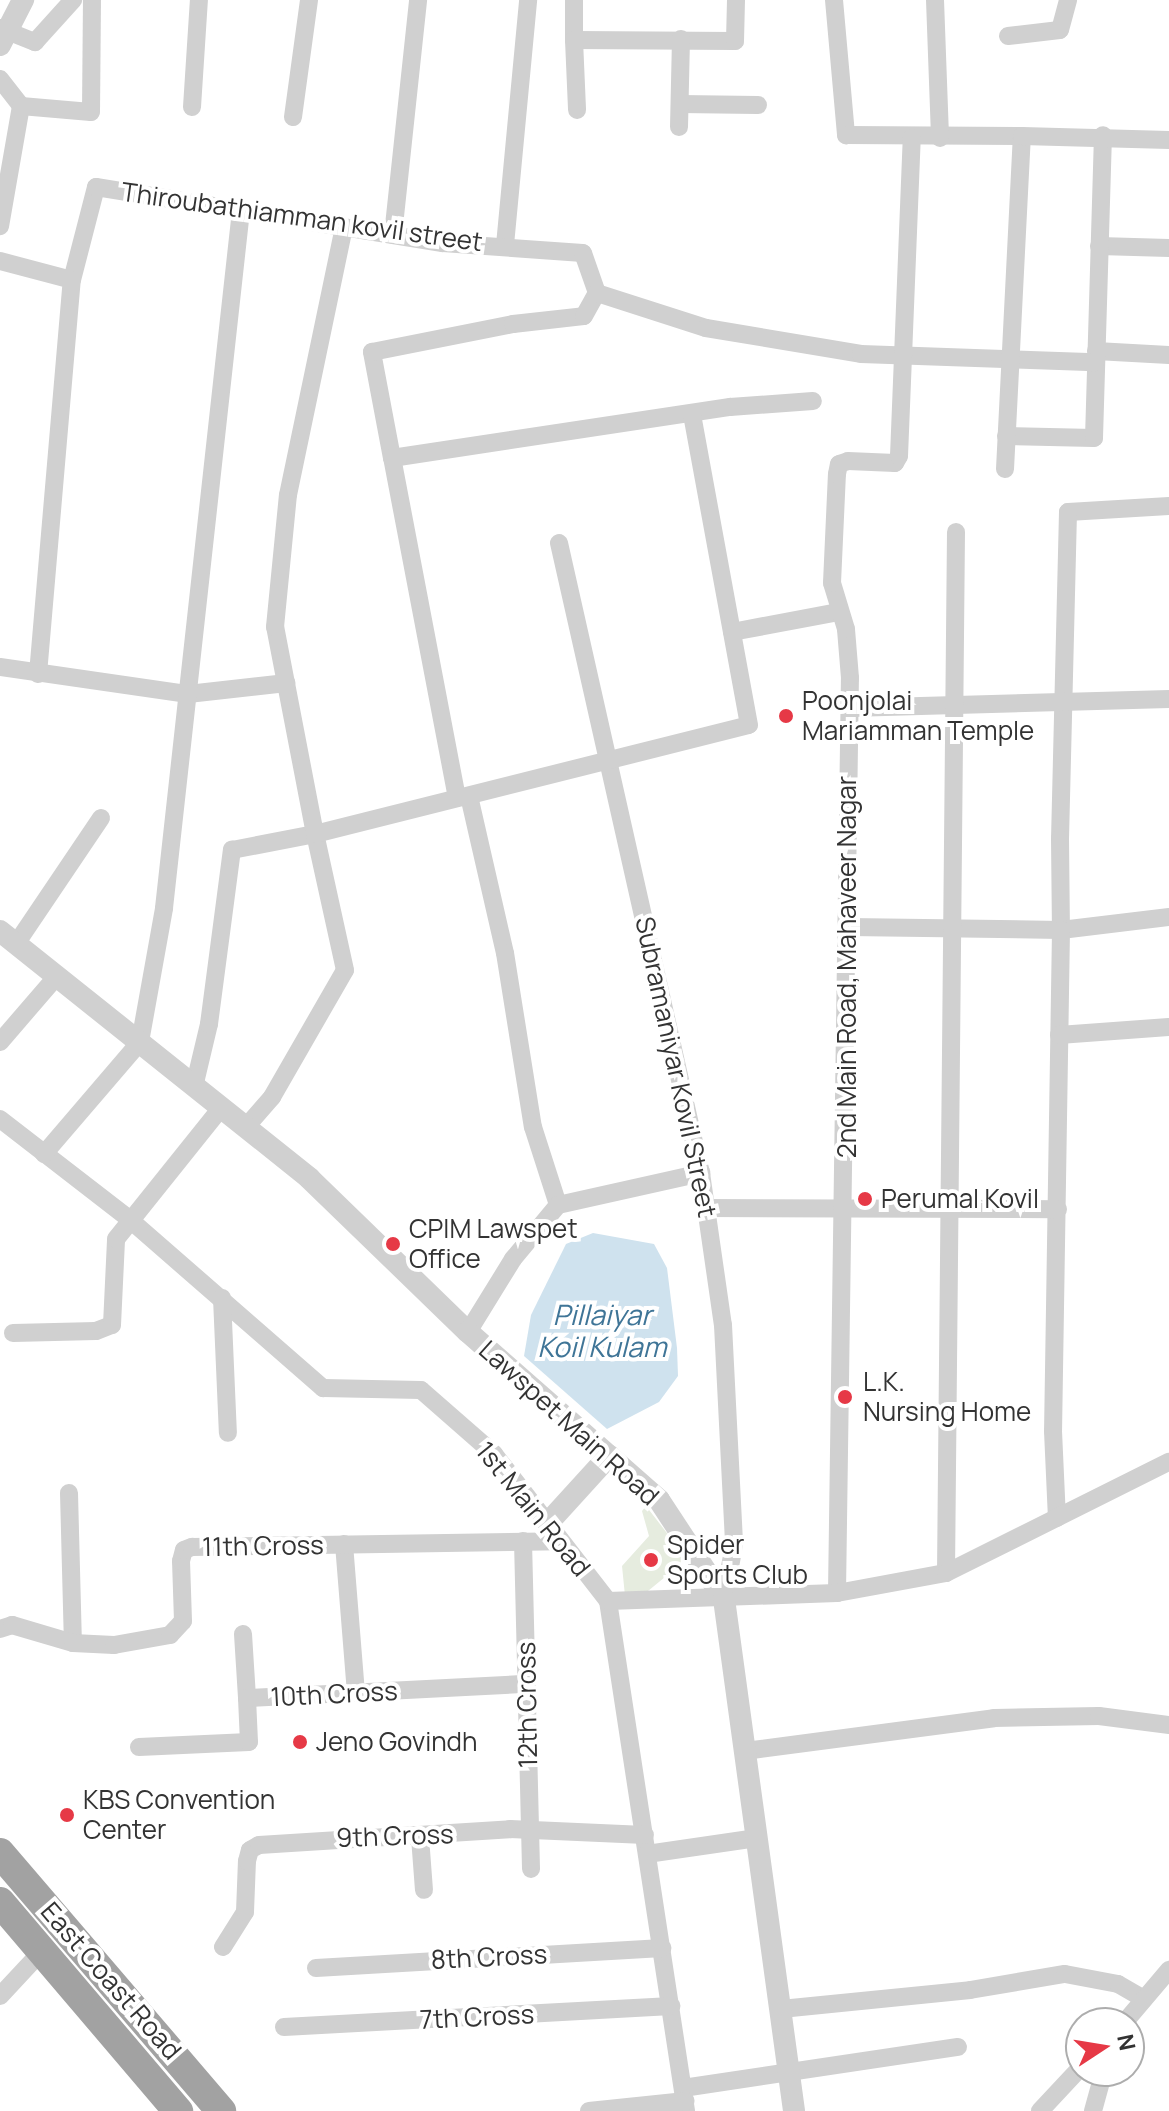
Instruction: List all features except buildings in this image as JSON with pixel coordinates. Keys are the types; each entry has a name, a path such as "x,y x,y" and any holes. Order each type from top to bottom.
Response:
{"highway":[{"name":"East Coast Road","path":"0,1853 221,2111"},
{"name":"East Coast Road","path":"0,1902 178,2111"}],"street":[{"path":"23,0 2,36 35,42 73,0"},
{"path":"0,79 21,106 91,112 92,0"},
{"path":"192,107 199,0"},
{"path":"293,117 309,0"},
{"path":"393,235 418,0"},
{"path":"505,245 528,0"},
{"path":"574,0 577,110"},
{"path":"574,40 735,41 736,0"},
{"path":"834,0 846,135 1169,138"},
{"path":"935,0 940,138"},
{"path":"1008,36 1060,30 1068,0"},
{"path":"679,127 681,39"},
{"path":"680,104 758,105"},
{"path":"0,226 21,106"},
{"path":"1006,436 1094,438 1103,135"},
{"path":"1005,469 1022,136"},
{"path":"902,356 912,138"},
{"name":"Thiroubathiamman kovil street","path":"72,280 96,187 393,235 583,253 597,293"},
{"path":"44,1154 140,1042 164,908 241,210"},
{"path":"246,1127 272,1097 345,970 275,627 288,495 344,227"},
{"path":"1099,246 1169,248"},
{"path":"0,261 72,280 38,674"},
{"path":"558,1205 533,1127 505,953 463,797 372,352 513,324 584,316 597,293 706,328 902,356 1010,359 1169,355"},
{"name":"2nd Main Road, Mahaveer Nagar","path":"837,1593 850,708 842,620 832,583 837,474 839,464 848,461 895,463 899,456 902,356"},
{"path":"392,458 813,401"},
{"path":"194,1087 209,1024 232,850 315,834 749,725 692,415"},
{"path":"1057,1518 1053,1501 1068,512 1169,506"},
{"path":"946,1573 958,708 956,532"},
{"name":"Subramaniyar Kovil Street","path":"559,543 701,1173 723,1325 734,1545 724,1599"},
{"path":"732,632 842,620"},
{"path":"0,667 188,694 286,683"},
{"path":"850,708 945,703 958,708 1169,699"},
{"path":"8,937 101,818"},
{"path":"849,927 1061,930 1169,917"},
{"name":"Lawspet Main Road","path":"8,937 309,1178 468,1332 659,1500 724,1599 794,2111"},
{"path":"0,1042 57,976"},
{"path":"1059,1035 1169,1027"},
{"path":"13,1333 96,1331 112,1325 113,1254 128,1218 221,1108"},
{"name":"1st Main Road","path":"0,1119 128,1218 323,1388 421,1390 494,1454 608,1601 684,2100"},
{"path":"468,1332 513,1259 558,1205 701,1173"},
{"path":"706,1208 1058,1209"},
{"path":"222,1298 228,1433"},
{"path":"554,1532 609,1456"},
{"path":"608,1601 837,1593 946,1573 1169,1462"},
{"path":"69,1493 73,1643"},
{"name":"11th Cross","path":"0,1629 12,1625 73,1643 114,1645 180,1629 184,1550 523,1541 554,1532"},
{"name":"12th Cross","path":"523,1541 531,1869"},
{"path":"344,1544 356,1693"},
{"path":"243,1634 247,1698"},
{"name":"10th Cross","path":"139,1747 249,1742 247,1698 527,1684"},
{"path":"745,1751 994,1718 1099,1716 1169,1725"},
{"name":"9th Cross","path":"223,1947 245,1912 250,1850 334,1837 420,1837 529,1830 646,1844 757,1838"},
{"path":"420,1837 424,1890"},
{"name":"8th Cross","path":"316,1968 662,1948"},
{"path":"0,1996 42,1951"},
{"path":"1137,2007 1169,1970"},
{"path":"781,2009 970,1990 1065,1974 1118,1984 1144,1999"},
{"name":"7th Cross","path":"284,2027 671,2006"},
{"path":"589,2111 684,2100 789,2075 958,2047"},
{"path":"1040,2111 1065,2084"},
{"path":"1093,2111 1100,2087"}],"shaded area":[{"path":"646,1506 687,1559 637,1600 625,1596 622,1566 649,1536 642,1511"}],"water":[{"name":"Pillaiyar Koil Kulam","path":"593,1233 654,1244 667,1268 677,1348 678,1376 659,1402 607,1429 524,1356 531,1315 566,1244"}],"place":[{"name":"Poonjolai Mariamman Temple","path":"786,716"},
{"name":"Perumal Kovil","path":"865,1199"},
{"name":"CPIM Lawspet Office","path":"393,1244"},
{"name":"L.K. Nursing Home","path":"845,1397"},
{"name":"Spider Sports Club","path":"651,1560"},
{"name":"Jeno Govindh","path":"300,1742"},
{"name":"KBS Convention Center","path":"67,1815"}]}
